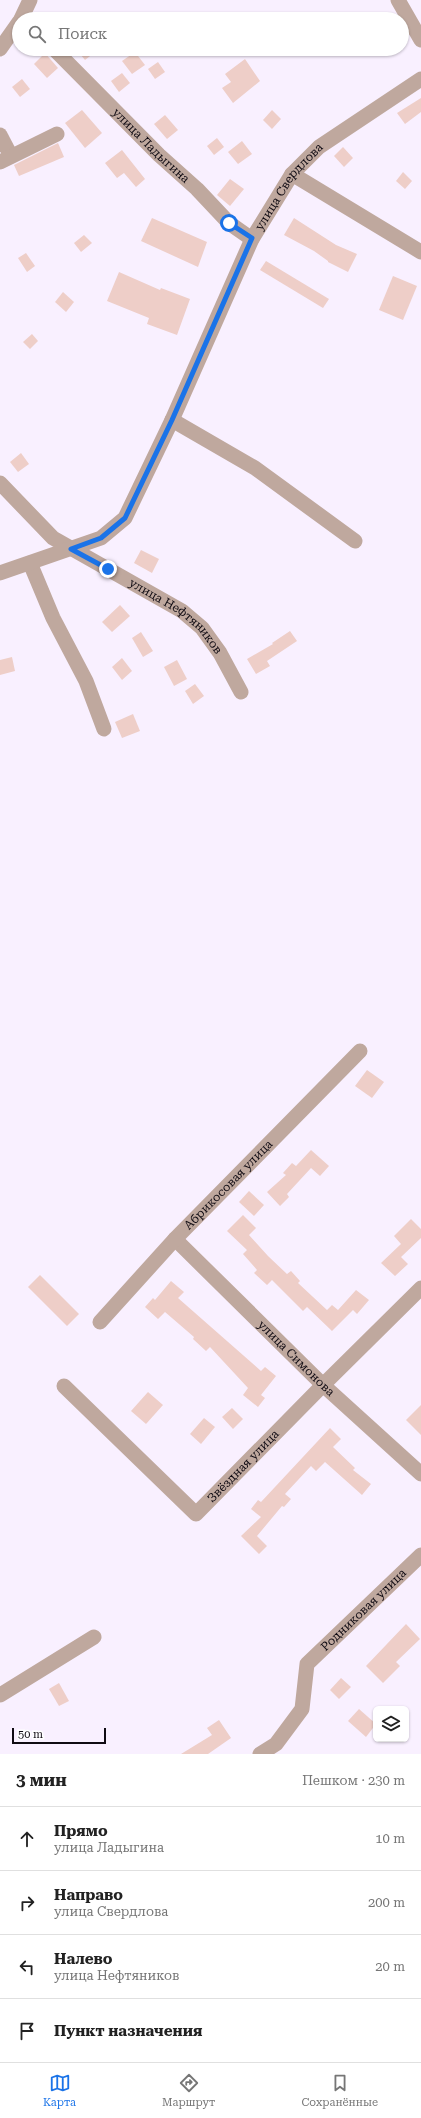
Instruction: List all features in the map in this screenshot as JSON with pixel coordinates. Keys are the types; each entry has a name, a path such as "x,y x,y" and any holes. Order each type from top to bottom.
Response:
{"street":[{"path":"24,12 30,0"},
{"path":"398,0 405,12"},
{"path":"409,19 421,40"},
{"path":"0,49 12,32"},
{"name":"улица Ладыгина","path":"61,56 229,223 252,238"},
{"name":"улица Свердлова","path":"0,573 101,538 125,518 172,420 252,238 292,174 319,147 421,79"},
{"path":"0,135 5,159 57,134"},
{"path":"292,174 421,252"},
{"path":"172,420 255,468 355,541"},
{"name":"улица Нефтяников","path":"0,483 53,538 182,611 202,628 220,653 241,692"},
{"path":"30,563 53,618 86,681 104,729"},
{"name":"Абрикосовая улица","path":"100,1322 175,1239 360,1051"},
{"name":"улица Симонова","path":"175,1239 323,1385 421,1474"},
{"name":"Звёздная улица","path":"64,1386 196,1514 421,1288"},
{"name":"Родниковая улица","path":"260,1754 276,1744 302,1709 307,1664 421,1556"},
{"path":"0,1695 94,1637"}],"building":[{"path":"42,56 48,56 58,68 47,78 34,64"},
{"path":"82,56 90,56 85,60"},
{"path":"129,56 138,56 145,65 132,74 122,61"},
{"path":"245,59 260,81 233,103 222,88 231,82 225,74"},
{"path":"158,62 165,72 155,79 148,69"},
{"path":"122,73 130,83 119,92 111,81"},
{"path":"22,79 30,89 20,97 12,87"},
{"path":"421,98 421,112 405,124 397,113"},
{"path":"82,110 102,133 85,148 65,123"},
{"path":"272,110 281,119 272,129 263,120"},
{"path":"165,115 178,130 167,139 154,124"},
{"path":"217,138 224,147 214,155 207,146"},
{"path":"242,141 252,154 238,164 228,152"},
{"path":"58,143 64,157 19,176 14,165"},
{"path":"343,147 353,158 344,167 334,156"},
{"path":"122,150 145,179 136,187 124,173 117,178 105,163"},
{"path":"403,172 412,181 405,189 396,181"},
{"path":"230,179 244,189 230,206 217,195"},
{"path":"152,218 207,242 198,267 141,241"},
{"path":"294,218 336,245 357,254 348,272 328,262 314,251 284,235"},
{"path":"84,235 92,243 81,252 74,243"},
{"path":"26,253 35,266 27,272 18,258"},
{"path":"266,261 329,299 323,308 260,270"},
{"path":"119,272 160,290 161,288 190,299 177,335 147,324 149,318 107,301"},
{"path":"393,276 417,286 403,320 379,310"},
{"path":"63,292 74,302 66,312 55,302"},
{"path":"32,334 38,341 30,349 23,342"},
{"path":"21,453 29,464 18,472 10,462"},
{"path":"141,550 159,559 152,573 134,563"},
{"path":"120,605 130,616 112,632 102,622"},
{"path":"290,631 297,641 267,661 270,666 256,674 247,659 273,644 272,643"},
{"path":"141,632 153,651 143,657 132,638"},
{"path":"12,657 15,671 0,675 0,660"},
{"path":"122,658 132,671 122,680 112,667"},
{"path":"177,660 187,679 174,686 164,667"},
{"path":"195,684 204,696 193,704 185,691"},
{"path":"133,714 140,731 122,738 115,722"},
{"path":"367,1070 384,1082 372,1098 355,1086"},
{"path":"311,1150 329,1166 320,1176 311,1168 287,1194 289,1197 280,1206 267,1192 286,1175 283,1173 292,1163 296,1166"},
{"path":"249,1191 264,1205 254,1216 239,1202"},
{"path":"243,1215 256,1228 249,1235 287,1274 291,1271 300,1281 298,1283 327,1310 332,1305 338,1310 356,1290 369,1300 357,1314 353,1310 332,1331 307,1307 303,1311 272,1280 267,1285 254,1273 257,1270 243,1254 247,1250 227,1231"},
{"path":"411,1219 421,1229 421,1238 401,1257 408,1264 395,1276 381,1263 401,1244 394,1236"},
{"path":"40,1275 79,1314 67,1326 28,1287"},
{"path":"171,1281 184,1292 178,1298 261,1371 265,1367 276,1376 261,1395 265,1398 258,1407 243,1395 248,1388 210,1347 206,1351 193,1339 194,1337 165,1312 158,1319 145,1307 153,1298 155,1300"},
{"path":"148,1392 163,1405 146,1424 131,1411"},
{"path":"421,1405 421,1435 406,1420"},
{"path":"232,1408 243,1419 233,1429 222,1417"},
{"path":"204,1418 215,1427 201,1444 190,1434"},
{"path":"330,1428 341,1439 333,1447 355,1468 353,1470 371,1484 362,1495 325,1462 316,1471 311,1466 285,1494 291,1499 284,1507 282,1506 257,1536 267,1546 259,1554 241,1536 261,1517 251,1509 258,1500 261,1502"},
{"path":"406,1624 420,1639 396,1662 400,1666 383,1683 366,1666"},
{"path":"341,1678 351,1687 339,1699 330,1690"},
{"path":"59,1683 69,1701 59,1706 49,1689"},
{"path":"359,1709 373,1721 373,1728 366,1737 348,1721"},
{"path":"219,1720 231,1738 208,1754 181,1754 212,1735 207,1728"}],"route":[{"path":"108,569 71,549 101,538 125,518 155,458 252,238 229,223"}]}
